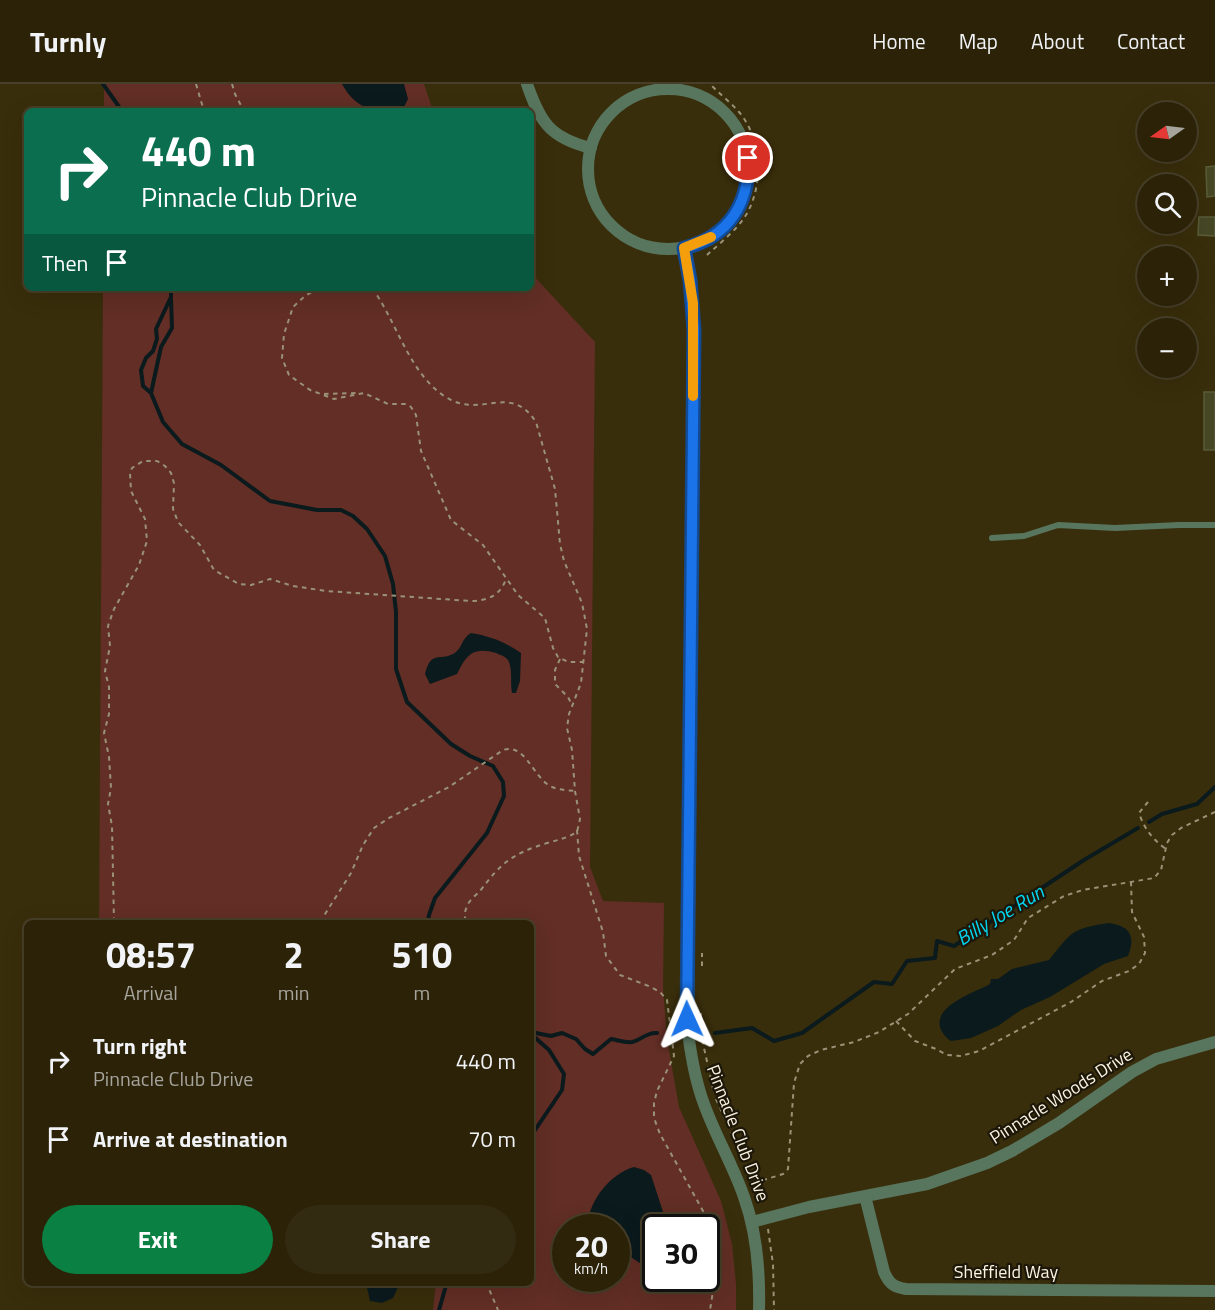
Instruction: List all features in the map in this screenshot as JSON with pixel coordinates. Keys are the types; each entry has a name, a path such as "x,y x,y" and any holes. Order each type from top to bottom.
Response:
{"street":[{"path":"527,84 538,115 550,129 575,144 591,148"},
{"path":"683,87 708,99 728,116 737,128 748,158 748,175 740,204 726,225 705,241 684,248 659,249 645,246 622,235 612,226 596,204 590,189 588,164 591,148 603,122 614,109 626,100 652,90 683,87"},
{"name":"Pinnacle Club Drive","path":"684,248 692,291 694,330 688,1032 691,1055 704,1102 736,1176 752,1222 758,1265 759,1310"},
{"name":"Pinnacle Woods Drive","path":"752,1222 927,1184 987,1163 1059,1124 1132,1072 1156,1059 1215,1042"},
{"name":"Sheffield Way","path":"865,1196 884,1272 888,1281 895,1287 906,1289 1215,1291"}],"lane":[{"path":"992,538 1024,536 1058,525 1115,528 1215,525"}],"path":[{"path":"196,84 203,108"},
{"path":"232,84 242,108"},
{"path":"707,255 746,215 756,192 758,169 756,146 749,128 740,113 712,86"},
{"path":"314,291 293,307 281,352 285,370 300,384 334,399 357,393"},
{"path":"374,291 393,321 413,362 442,395 467,405 516,403 536,422 555,489 564,561 582,603 585,618 581,683 572,705 567,728 572,750 580,819 577,831 579,856 603,932 606,956 620,975 651,987 667,1000 674,1056 657,1091 654,1118 660,1134 707,1218 716,1272 710,1310"},
{"path":"321,394 364,393 388,404 406,404 411,407 416,415 421,451 448,515 455,524 483,545 518,595 545,618 553,648 561,659 568,662 584,662"},
{"path":"114,920 112,826 108,804 111,788 109,757 104,733 109,714 109,687 105,671 110,646 108,626 114,609 139,565 147,542 145,519 129,482 132,468 143,461 157,461 165,466 171,473 174,483 173,508 178,522 200,545 214,570 244,585 270,579 310,589 470,602 490,598 501,590 506,579"},
{"path":"561,659 555,670 555,684 572,705"},
{"path":"321,920 351,873 363,845 374,828 451,786 507,748 516,749 521,753 544,782 562,790 575,791"},
{"path":"1148,802 1139,813 1142,823 1154,840 1166,849"},
{"path":"754,1183 788,1169 794,1083 800,1064 808,1056 879,1032 908,1014 955,969 992,955 1014,940 1028,918 1064,896 1083,890 1154,878 1161,870 1172,835 1180,828 1215,812"},
{"path":"464,920 465,909 471,899 506,861 528,850 565,839 577,831"},
{"path":"896,1021 915,1041 947,1054 961,1056 979,1051 1071,1002 1102,981 1129,971 1139,964 1145,952 1144,937 1132,912 1131,882"},
{"path":"701,976 702,953"},
{"path":"701,1009 702,1039 715,1096 754,1183 765,1218 772,1255 774,1310"},
{"path":"488,1286 498,1310"}],"shaded area":[{"path":"104,84 424,84 432,108 104,108"},
{"path":"342,84 404,84 408,99 404,108 367,108 348,93"},
{"path":"534,276 595,342 590,867 603,901 664,903 663,987 667,1039 679,1107 721,1201 732,1244 736,1310 433,1310 436,1286 534,1286 534,920 99,920 103,291 534,291"},
{"path":"471,633 497,640 521,653 520,681 516,693 512,693 508,660 488,651 471,654 457,674 430,684 425,674 430,662 456,652"},
{"path":"1109,923 1126,929 1129,933 1131,943 1128,956 1104,964 1050,997 1021,1010 998,1026 971,1038 951,1041 946,1038 941,1030 942,1014 956,1001 990,984 991,979 998,979 1012,969 1049,960 1073,933 1087,927"},
{"path":"634,1167 651,1175 664,1214 642,1214 642,1264 630,1257 630,1214 590,1214 602,1190 625,1170"},
{"path":"367,1286 399,1286 393,1298 382,1303 370,1301"}],"building":[{"path":"1215,166 1215,196 1207,197 1206,167"},
{"path":"1199,217 1215,217 1215,236 1198,235"},
{"path":"1204,392 1215,392 1215,450 1204,450"}],"waterway":[{"path":"103,84 120,108"},
{"path":"171,291 171,297 156,329 157,339 153,351 146,358 141,370 143,386 151,393 163,422 182,444 221,465 270,501 317,510 341,510 353,516 367,529 385,556 393,584 396,612 396,669 407,702 451,744 470,756 493,766 503,782 504,796 487,833 435,898 428,920"},
{"path":"151,393 161,347 172,328 171,299"},
{"name":"Billy Joe Run","path":"1149,822 1162,814 1197,804 1215,787"},
{"name":"Billy Joe Run","path":"715,1033 752,1028 774,1041 802,1033 874,982 892,984 907,961 935,958 937,941 954,946 1084,860 1138,828"},
{"name":"Billy Joe Run","path":"534,1033 551,1036 562,1033 576,1039 593,1054 611,1039 632,1042 657,1033"},
{"path":"534,1037 549,1050 564,1074 562,1090 534,1132"},
{"path":"439,1310 446,1286"}],"slow traffic":[{"path":"693,396 693,303 684,248 711,237"}],"route":[{"path":"687,1019 694,330 693,303 684,248 705,241 716,234 735,214 745,191 748,158"}]}
